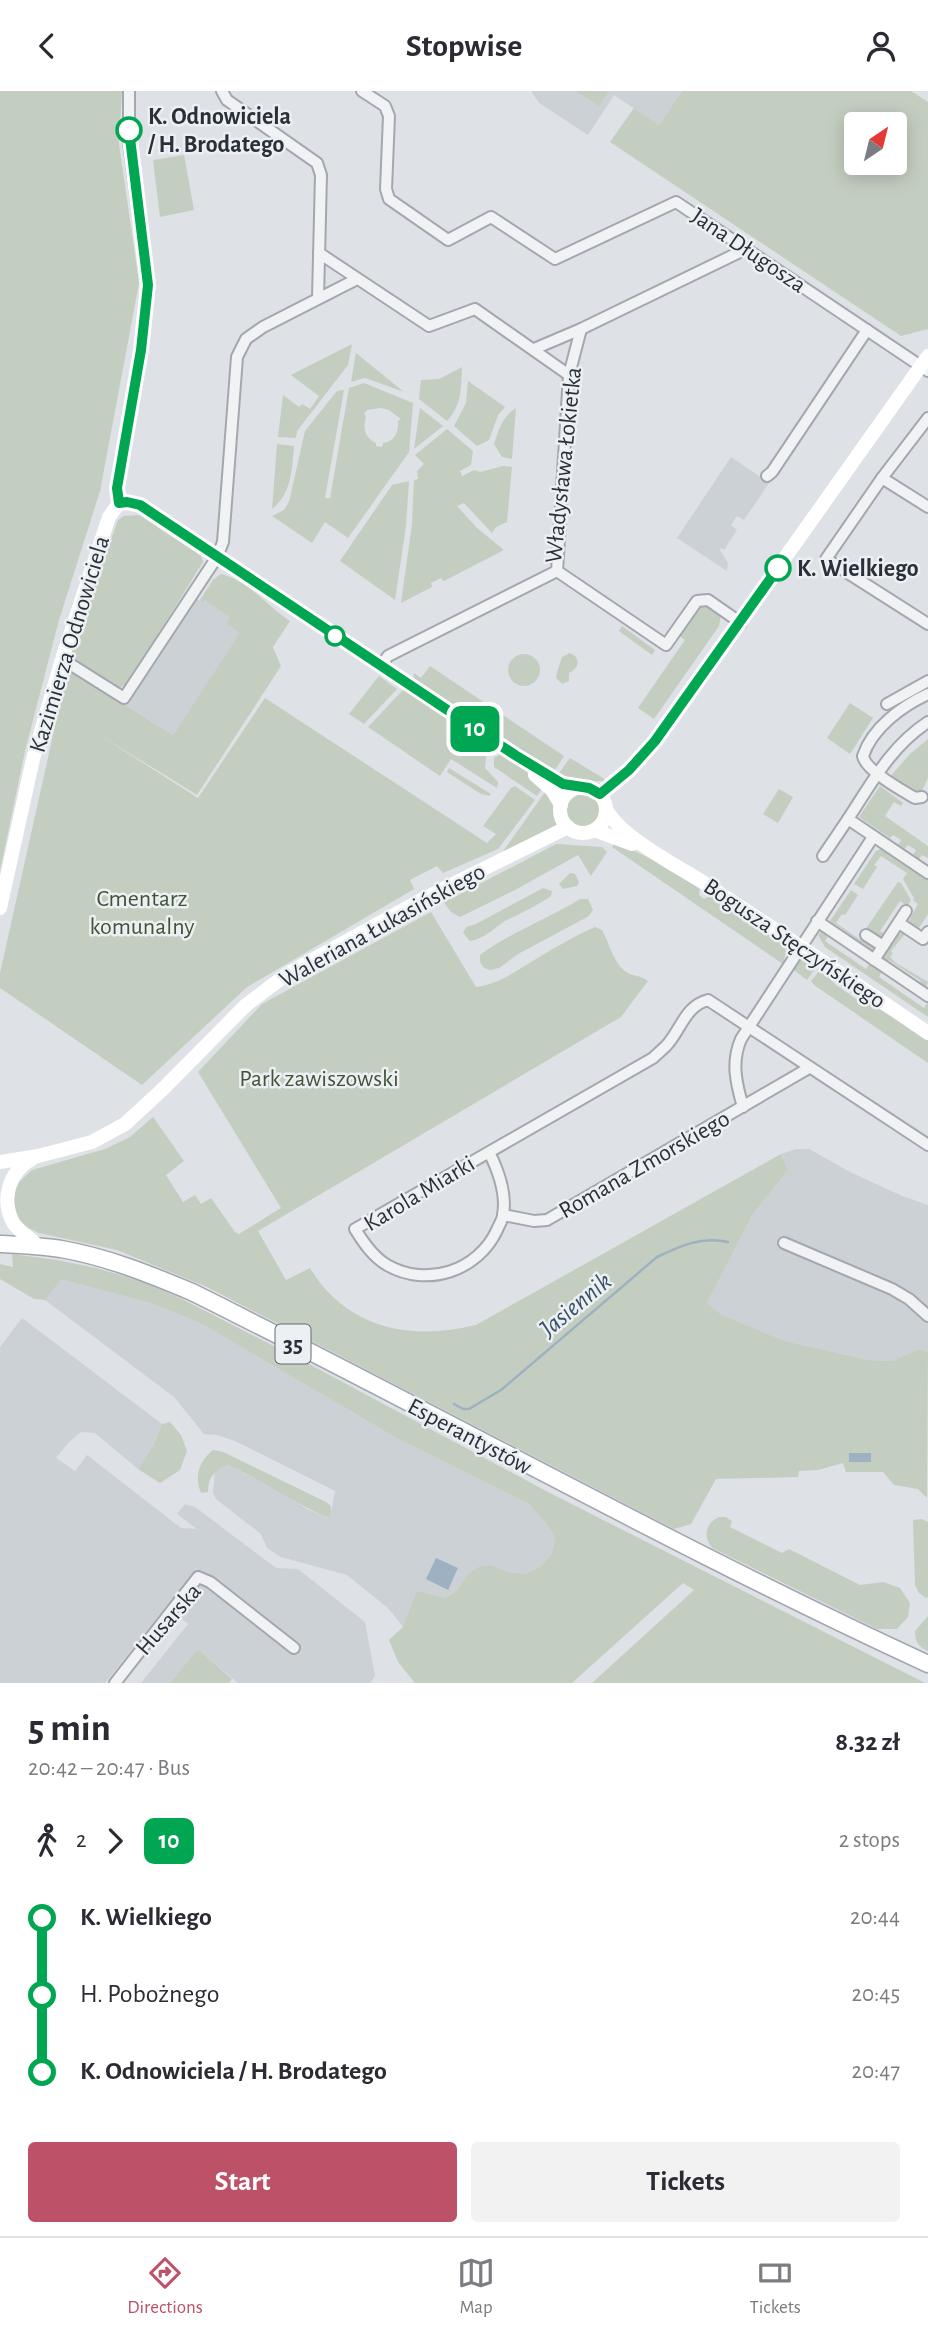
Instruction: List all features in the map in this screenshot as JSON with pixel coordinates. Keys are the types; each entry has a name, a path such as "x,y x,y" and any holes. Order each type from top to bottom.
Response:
{"main road":[{"name":"Esperantystów","path":"0,1244 75,1252 122,1264 192,1292 688,1548 928,1664"}],"street":[{"name":"Kazimierza Odnowiciela","path":"0,908 33,759 62,660 109,517 119,503 117,488 141,350 148,285 130,142 129,91"},
{"path":"222,91 227,100 317,163 321,175 318,298"},
{"name":"Jana Długosza","path":"362,91 385,106 389,116 386,189 389,199 448,240 491,218 555,259 676,202 867,330 926,365"},
{"name":"Władysława Łokietka","path":"534,348 581,329 746,249"},
{"path":"318,253 429,327 475,309 569,375"},
{"path":"62,660 124,698 217,557 223,542 237,357 246,339 263,327 357,279"},
{"name":"Władysława Łokietka","path":"381,666 388,656 557,571 569,375 581,329"},
{"path":"767,475 772,472 867,330"},
{"path":"600,794 629,770 655,741 926,365"},
{"path":"928,418 826,559 928,624"},
{"path":"883,478 928,507"},
{"path":"119,503 140,505 515,755 563,784 589,788 600,794 606,810 604,820 594,830 579,832 568,827 561,816 561,805 552,790 515,755"},
{"path":"557,571 666,645 697,601 703,599 741,622"},
{"path":"887,704 928,681"},
{"path":"922,797 912,796 878,773 864,762 863,754 894,715 928,694"},
{"path":"823,856 902,742 928,722"},
{"path":"561,805 569,793 578,788"},
{"name":"Bogusza Stęczyńskiego","path":"606,810 615,823 660,855 928,1033"},
{"path":"848,819 928,873"},
{"name":"Waleriana Łukasińskiego","path":"0,1162 38,1156 92,1142 125,1124 246,1006 287,974 425,898 568,827"},
{"name":"Bogusza Stęczyńskiego","path":"594,830 660,855"},
{"name":"Romana Zmorskiego","path":"743,1107 735,1079 736,1050 747,1026 873,837"},
{"path":"874,960 906,911"},
{"path":"817,921 928,996"},
{"path":"899,923 923,939 928,932"},
{"path":"866,935 883,946"},
{"name":"Karola Miarki","path":"489,1152 502,1186 503,1215 494,1237 472,1261 447,1274 423,1277 386,1265 364,1244 355,1229 489,1152 653,1058 666,1046 687,1014 698,1003 708,1000 747,1026"},
{"path":"747,1026 928,1145"},
{"name":"Romana Zmorskiego","path":"503,1215 534,1221 547,1220 809,1068"},
{"name":"Waleriana Łukasińskiego","path":"38,1156 15,1172 7,1184 5,1206 15,1225 39,1247"},
{"path":"785,1243 892,1289 909,1299 928,1316"},
{"name":"Husarska","path":"115,1683 198,1577 210,1582 294,1647"}],"shaded area":[{"path":"531,91 682,91 659,125 614,95 588,135 539,103"},
{"path":"731,457 769,483 744,520 737,516 731,525 737,530 724,550 720,550 728,563 727,571 677,538"},
{"path":"186,592 231,617 241,633 173,735 117,699"},
{"path":"796,1149 809,1149 850,1172 928,1205 928,1352 918,1349 893,1361 869,1360 785,1341 722,1315 707,1303 753,1214 788,1170 781,1154"},
{"path":"60,1278 151,1303 202,1324 398,1439 529,1504 551,1530 555,1539 551,1555 541,1566 525,1574 507,1572 491,1565 468,1574 456,1591 445,1598 437,1596 403,1627 389,1609 347,1575 281,1557 267,1548 261,1534 216,1499 213,1493 215,1471 227,1465 328,1518 335,1491 235,1441 204,1434 174,1397 45,1300"},
{"path":"22,1318 162,1424 154,1444 138,1469 95,1433 81,1432 56,1458 75,1471 87,1455 181,1528 197,1529 177,1514 185,1504 195,1507 276,1568 298,1569 365,1622 375,1676 370,1683 238,1683 198,1649 170,1683 141,1683 188,1624 177,1615 204,1582 197,1568 105,1683 0,1683 0,1347"}],"green space":[{"path":"0,91 122,91 119,144 139,283 100,491 59,620 25,751 0,871"},
{"path":"576,91 606,91 608,92 599,106"},
{"path":"682,91 911,91 928,102 928,329 901,336 610,142 634,108 659,125"},
{"path":"184,155 194,210 160,217 153,160"},
{"path":"352,344 348,365 297,431 296,438 278,437 283,395 299,407 302,404 310,409 319,396 291,375"},
{"path":"356,353 404,392 365,378 351,382"},
{"path":"462,367 458,402 447,421 419,399 421,380 439,379"},
{"path":"468,381 505,407 498,415 489,440 477,446 454,426 466,403"},
{"path":"364,383 413,403 409,452 348,538 325,522 312,543 272,516 284,510 289,502 305,431 337,391 344,390 325,498 330,498 349,388","holes":["367,410 389,410 401,419 398,421 397,433 393,439 383,443 382,447 376,446 365,432 364,414"]},
{"path":"420,408 443,426 414,449"},
{"path":"516,408 512,459 502,457 494,444 504,419"},
{"path":"447,429 473,451 471,465 460,471 462,476 474,470 480,472 503,466 512,467 507,522 496,527 492,533 464,503 457,506 477,528 504,550 444,581 441,578 431,583 432,587 401,603 412,524 414,480 418,479 417,471 424,464 415,455"},
{"path":"277,444 294,446 287,488 279,503 272,509"},
{"path":"409,481 406,526 395,600 340,561 392,485"},
{"path":"139,515 201,556 203,562 127,684 119,688 69,657 118,520 124,516"},
{"name":"Cmentarz komunalny","path":"221,574 249,588 290,621 273,647 281,666 197,795 98,734 198,798 265,698 487,843 496,834 483,826 511,788 515,786 535,800 498,849 443,873 437,866 410,880 414,889 247,987 142,1085 0,988 0,973 66,677 69,673 80,676 173,735 240,633 227,624 230,617 200,600 213,580"},
{"path":"704,605 721,614 719,626 654,719 638,708 685,640 678,635 699,606"},
{"path":"622,626 655,650 652,655 619,631"},
{"path":"570,653 575,656 578,664 569,673 569,681 562,684 556,678 557,673 562,657"},
{"path":"524,654 535,659 540,670 535,681 524,686 513,681 508,670 513,659"},
{"path":"430,666 564,756 553,773 413,680 414,673 421,678"},
{"path":"379,676 397,689 364,724 349,714"},
{"path":"404,689 484,741 487,745 485,768 498,782 497,788 451,759 440,776 368,727"},
{"path":"850,703 873,718 850,754 827,738"},
{"path":"928,739 928,778 920,795 889,778 910,754"},
{"path":"499,755 507,756 544,786 537,796 494,767 494,758"},
{"path":"570,758 606,781 577,781 557,776"},
{"path":"449,768 491,794 481,794 447,772"},
{"path":"880,786 903,803 901,806 894,802 885,816 928,846 928,858 922,855 918,861 912,857 916,850 908,845 903,851 897,847 901,840 893,835 890,838 859,817"},
{"path":"547,789 558,826 502,853"},
{"path":"779,789 793,797 778,823 763,814"},
{"path":"583,793 595,798 600,810 595,822 583,827 571,822 566,810 571,798"},
{"path":"616,842 678,872 700,887 699,895 704,899 716,897 783,942 786,951 783,964 612,847"},
{"path":"556,844 602,847 607,852 591,876 578,855 460,917 451,912 443,901 451,899"},
{"path":"883,848 928,879 928,914 917,931 907,924 918,904 913,900 903,879 907,873 881,856 863,889 854,884 876,851"},
{"path":"570,873 575,874 579,882 577,886 563,889 559,884"},
{"path":"898,882 911,900 907,906 900,901 880,931 887,936 882,941 865,930"},
{"path":"543,888 552,891 551,896 505,921 484,936 470,941 463,933 466,927"},
{"path":"851,890 858,895 845,915 842,914 836,923 862,941 863,939 875,946 872,950 830,921"},
{"path":"580,899 588,899 593,910 589,916 518,954 499,968 484,968 480,955 504,939"},
{"name":"Park zawiszowski","path":"431,912 476,987 508,976 595,927 602,930 615,959 623,969 648,981 621,1017 258,1231 286,1280 310,1268 325,1289 342,1305 361,1317 382,1325 427,1331 476,1325 781,1154 788,1170 753,1214 707,1303 722,1315 785,1341 869,1360 893,1361 918,1349 928,1352 927,1498 918,1489 894,1485 883,1472 846,1472 843,1463 818,1470 799,1471 798,1477 716,1479 691,1524 674,1529 207,1287 117,1250 39,1233 19,1221 13,1211 13,1192 32,1170 105,1149 130,1137 153,1117 184,1161 166,1175 183,1202 195,1195 201,1204 211,1198 239,1234 281,1208 198,1072 262,1004"},
{"path":"822,930 829,935 825,941 866,969 871,962 882,971 879,977 924,1008 928,1002 928,1017 825,947 818,935"},
{"path":"906,933 891,951 893,953 890,957 928,982 925,992 918,987 921,981 889,960 885,965 881,960 896,936"},
{"path":"801,959 818,965 807,980 791,968"},
{"path":"821,969 836,985 859,1001 862,999 928,1038 928,1063 814,985 811,981"},
{"path":"12,1254 96,1268 141,1281 176,1296 548,1492 925,1683 592,1683 694,1590 683,1583 572,1683 415,1683 398,1662 389,1640 403,1627 417,1591 445,1598 456,1591 468,1574 479,1567 491,1565 507,1572 525,1574 541,1566 551,1555 555,1539 551,1530 529,1504 398,1439 202,1324 151,1303 61,1279 45,1300 34,1299 0,1279 0,1264 13,1267"},
{"path":"170,1422 181,1435 187,1451 180,1470 160,1483 138,1469 154,1444 162,1424"},
{"path":"213,1450 223,1452 326,1502 331,1506 329,1518 227,1465 213,1475 208,1492 201,1493 199,1470 204,1459"},
{"path":"719,1517 726,1517 732,1521 730,1527 782,1553 789,1549 860,1585 883,1582 900,1588 910,1603 908,1617 897,1629 877,1629 712,1548 707,1539 707,1531 711,1523"},
{"path":"922,1519 928,1522 926,1598 919,1593 915,1585 913,1520"},
{"path":"928,1616 928,1651 918,1643 915,1631"},
{"path":"198,1649 232,1679 229,1683 170,1683"}],"water":[{"path":"849,1453 871,1453 871,1462 849,1462"},
{"path":"436,1558 458,1568 448,1590 426,1579"}],"waterway":[{"name":"Jasiennik","path":"454,1404 469,1409 501,1390 657,1257 700,1241 728,1242"}],"bus line":[{"name":"10","path":"129,130 148,285 145,328 121,456 117,488 119,503 140,505 515,755 563,784 586,787 600,794 629,770 655,741 778,568"}],"place":[{"name":"K. Odnowiciela / H. Brodatego","path":"129,130"},
{"name":"K. Wielkiego","path":"778,568"}]}
